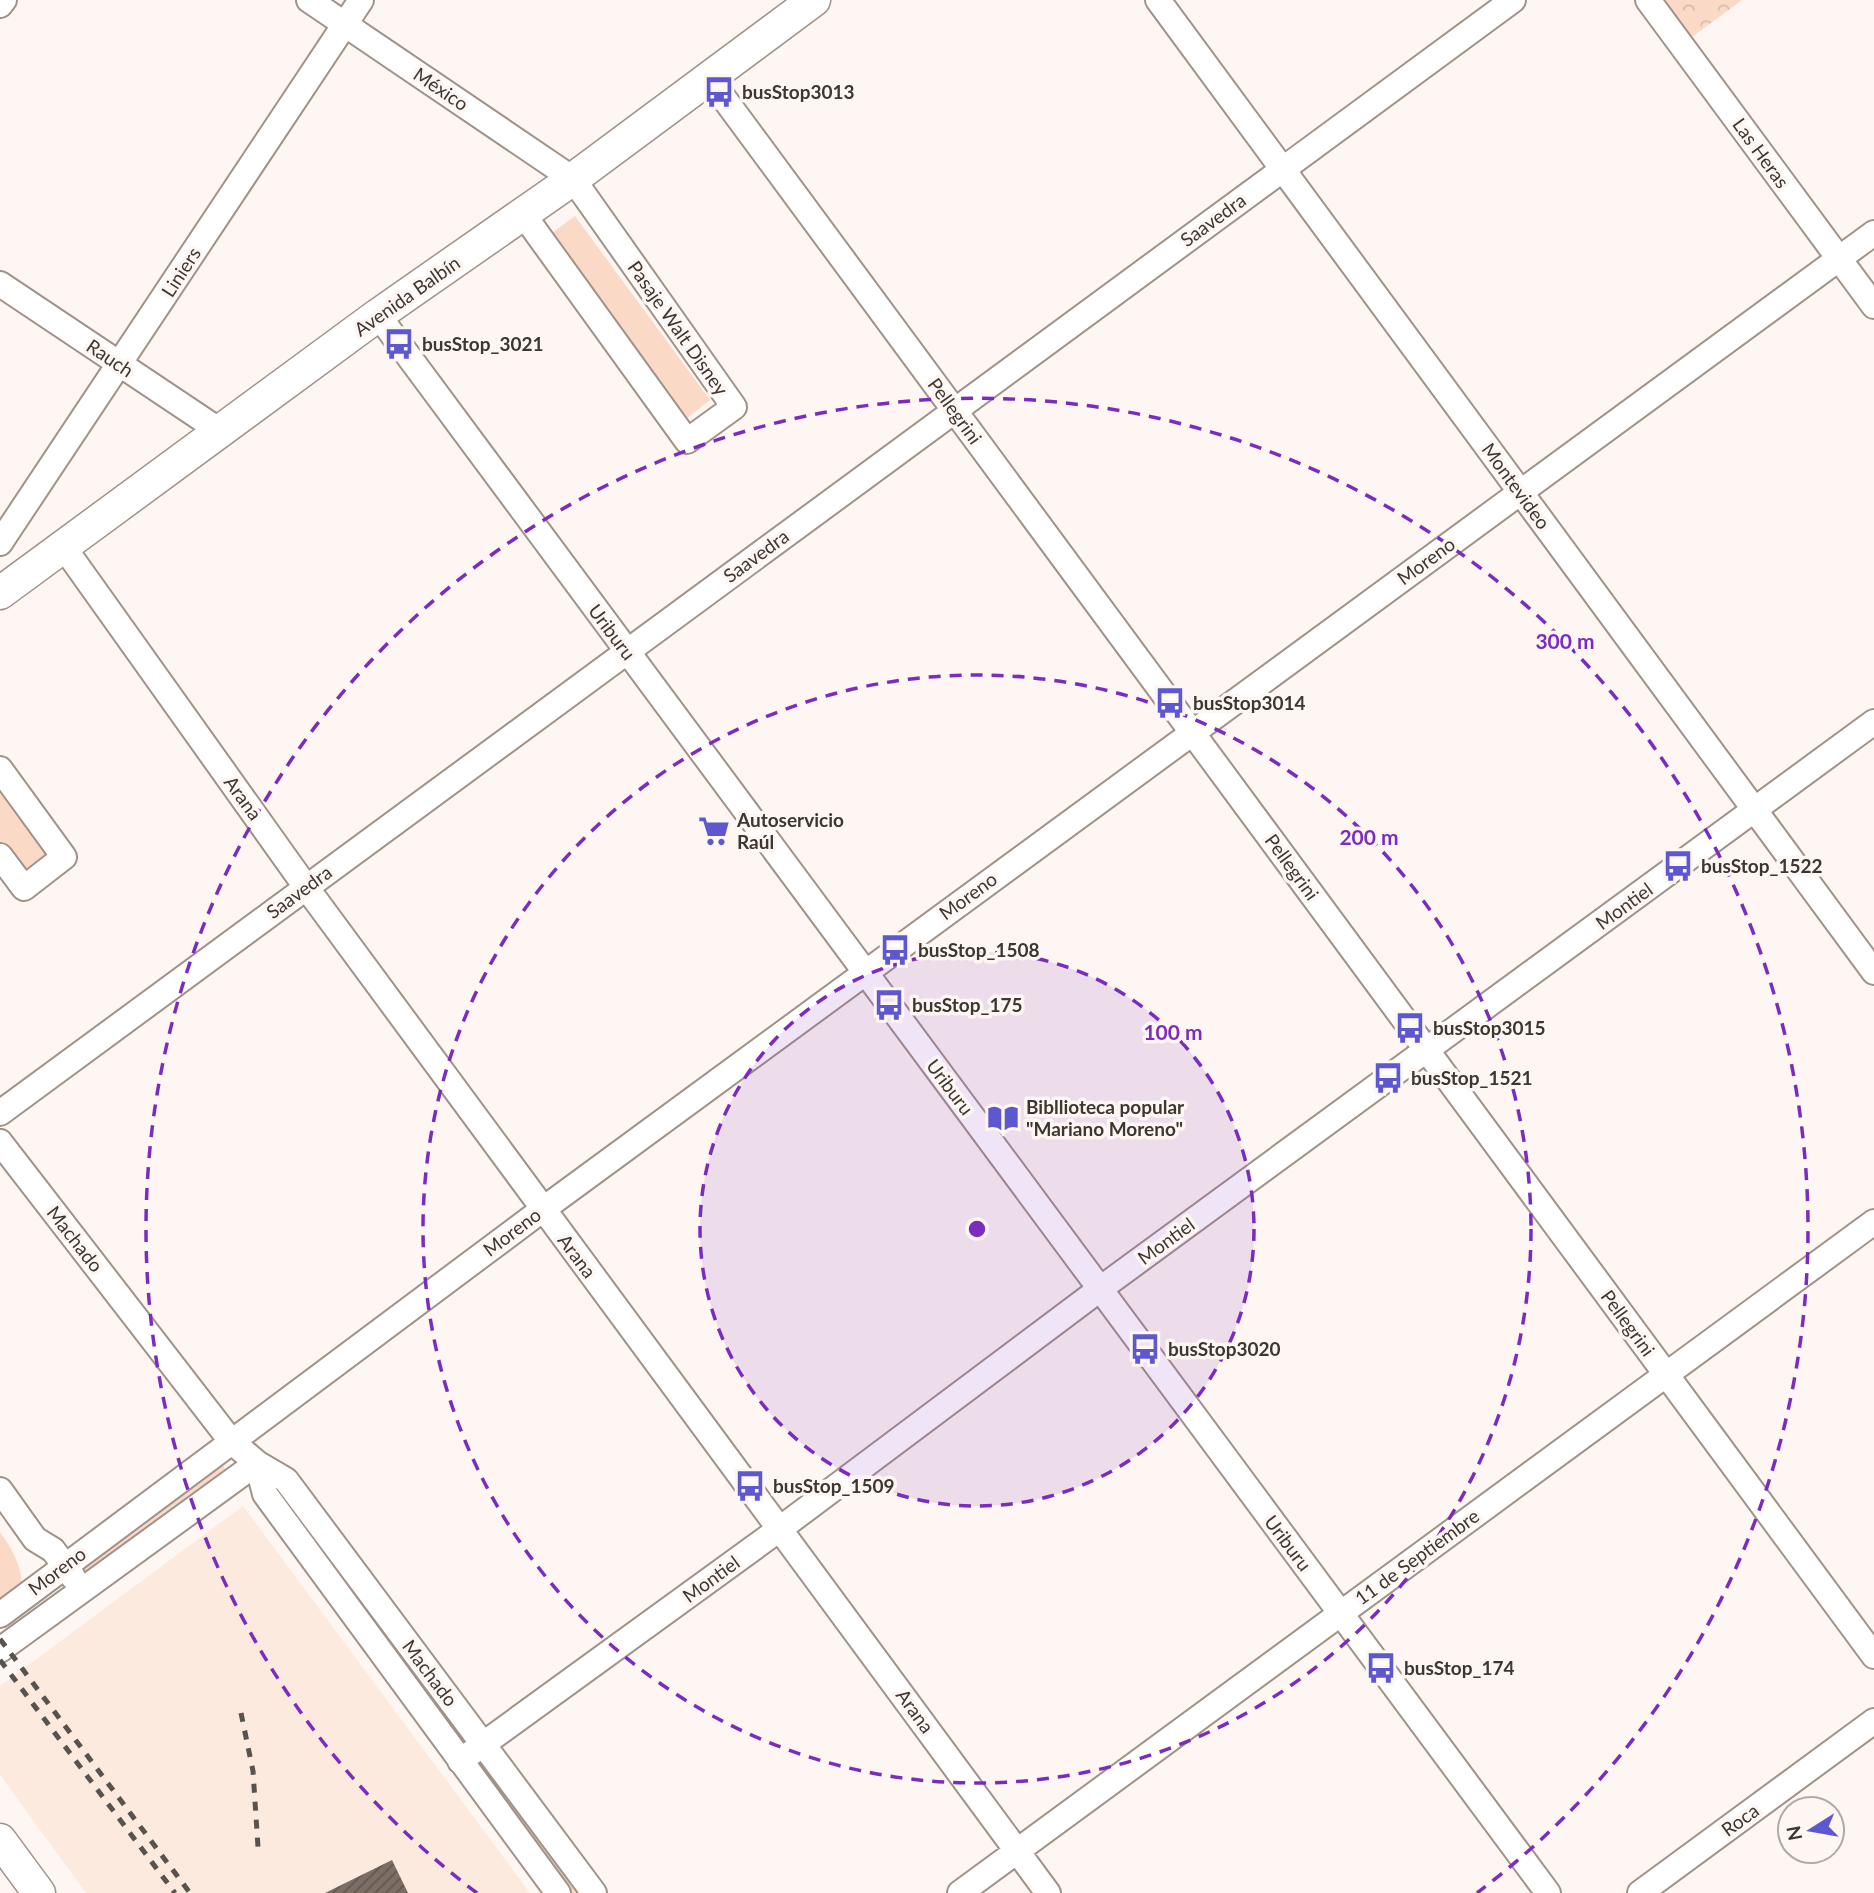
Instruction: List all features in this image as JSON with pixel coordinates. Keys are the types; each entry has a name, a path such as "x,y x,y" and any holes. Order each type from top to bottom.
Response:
{"main road":[{"name":"Avenida Balbín","path":"0,593 378,315 573,178 814,0"},
{"path":"0,1840 39,1893"}],"street":[{"path":"0,5 4,0"},
{"name":"México","path":"309,0 573,178"},
{"name":"Liniers","path":"0,543 361,0"},
{"name":"Montevideo","path":"1158,0 1874,972"},
{"name":"Saavedra","path":"0,1113 1513,0"},
{"name":"Las Heras","path":"1648,0 1874,306"},
{"name":"Pellegrini","path":"709,78 1874,1656"},
{"name":"Pasaje Walt Disney","path":"523,214 687,441 734,407 573,178"},
{"name":"Moreno","path":"0,1615 542,1210 1874,233"},
{"name":"Rauch","path":"0,284 220,431"},
{"name":"Uriburu","path":"378,315 1548,1893"},
{"name":"Arana","path":"63,546 306,887 542,1210 781,1528 1048,1893"},
{"name":"Montiel","path":"460,1761 781,1528 1100,1289 1874,722"},
{"path":"0,769 64,858 24,888 0,856"},
{"name":"Machado","path":"0,1142 231,1441 257,1463 286,1480 594,1893"},
{"name":"11 de Septiembre","path":"960,1893 1874,1222"},
{"name":"Moreno","path":"0,1650 257,1463"},
{"name":"Machado","path":"257,1463 265,1494 558,1893"},
{"path":"0,1490 35,1539 42,1556 39,1585"},
{"path":"35,1539 53,1549 83,1591"},
{"name":"Roca","path":"1640,1893 1874,1721"}],"shaded area":[{"path":"243,1506 530,1893 86,1893 0,1775 0,1686"}],"green space":[{"path":"1658,0 1742,0 1688,40"},
{"path":"575,216 710,400 687,418 552,233"},
{"path":"0,783 51,851 22,872 0,843"},
{"path":"223,1465 226,1471 84,1574 80,1569"},
{"path":"277,1482 465,1738 460,1742 272,1486"},
{"path":"0,1532 15,1557 22,1585 0,1605"},
{"path":"485,1765 580,1893 572,1893 480,1770"}],"building":[{"path":"392,1860 408,1893 325,1893"}],"railway":[{"path":"0,1639 190,1893"},
{"path":"0,1660 175,1893"},
{"path":"241,1713 253,1771 258,1847"}],"place":[{"name":"busStop3013","path":"719,92"},
{"name":"busStop_3021","path":"399,344"},
{"name":"busStop3014","path":"1170,703"},
{"name":"Autoservicio Raúl","path":"714,831"},
{"name":"busStop_1522","path":"1678,866"},
{"name":"busStop_1508","path":"895,950"},
{"name":"busStop_175","path":"889,1005"},
{"name":"busStop3015","path":"1410,1028"},
{"name":"busStop_1521","path":"1388,1078"},
{"name":"Bibllioteca popular \"Mariano Moreno\"","path":"1003,1118"},
{"name":"busStop3020","path":"1145,1349"},
{"name":"busStop_1509","path":"750,1486"},
{"name":"busStop_174","path":"1381,1668"}]}
